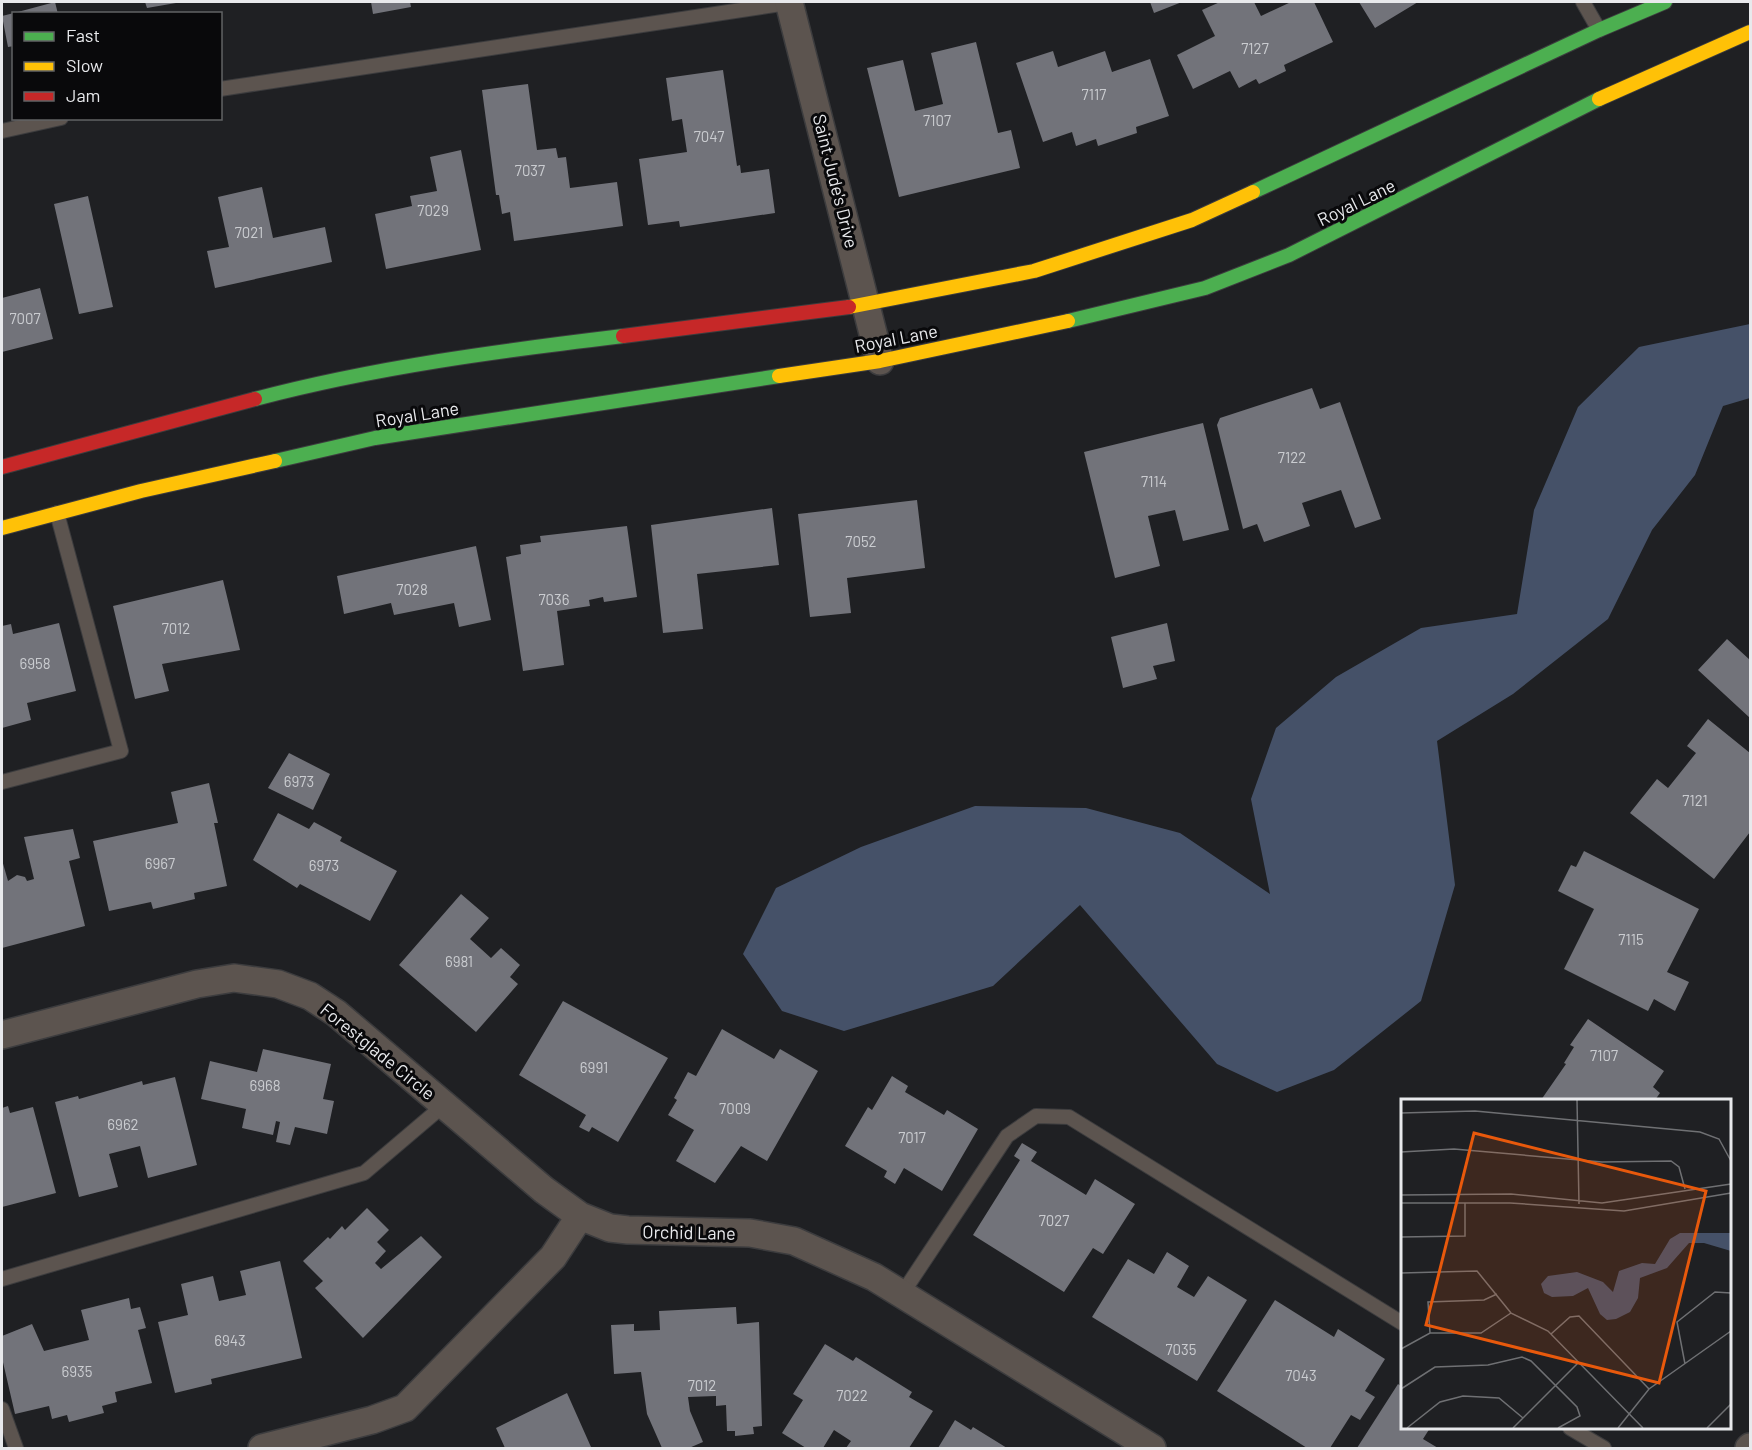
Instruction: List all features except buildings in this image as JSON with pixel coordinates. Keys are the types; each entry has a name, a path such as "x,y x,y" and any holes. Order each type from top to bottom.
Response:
{"main road":[{"path":"2,467 282,392 378,371 453,357 868,305 1034,271 1192,220 1599,30 1665,2"},
{"name":"Royal Lane","path":"2,528 141,491 375,438 880,361 1115,311 1204,288 1289,255 1635,81 1750,32"}],"street":[{"name":"Saint Jude's Drive","path":"789,2 868,305 880,361"},
{"name":"Forestglade Circle","path":"2,1035 197,984 234,978 263,980 310,996 336,1013 544,1190 580,1216"},
{"name":"Orchid Lane","path":"580,1216 610,1228 750,1233 794,1241 874,1276 1150,1448"},
{"path":"262,1449 372,1420 405,1408 553,1257 580,1216"}],"lane":[{"path":"222,89 798,2"},
{"path":"1583,2 1599,30"},
{"path":"2,131 52,120"},
{"path":"2,782 121,751 57,513"},
{"path":"2,1279 364,1173 444,1105"},
{"path":"902,1294 1007,1136 1036,1116 1069,1117 1401,1322"},
{"path":"2,1410 16,1449"},
{"path":"1572,1429 1604,1449"}],"water":[{"path":"1750,324 1750,398 1723,406 1695,475 1652,530 1608,619 1513,694 1437,741 1455,885 1421,1001 1334,1070 1277,1092 1217,1064 1080,905 993,986 844,1031 782,1011 743,954 776,888 861,847 975,806 1086,808 1180,833 1270,894 1251,799 1276,728 1336,677 1421,628 1517,614 1534,510 1578,407 1639,347"}],"traffic: fast":[{"path":"1253,192 1599,30 1665,2"},
{"path":"1068,321 1205,288 1289,255 1599,99"},
{"path":"255,399 392,369 484,354 623,336"},
{"path":"275,461 375,438 779,376"}],"traffic: slow":[{"path":"1599,99 1750,32"},
{"path":"849,307 1034,271 1192,220 1253,192"},
{"path":"779,376 880,361 1068,321"},
{"path":"2,528 141,491 275,461"}],"traffic: jam":[{"path":"623,336 849,307"},
{"path":"2,467 255,399"}]}
